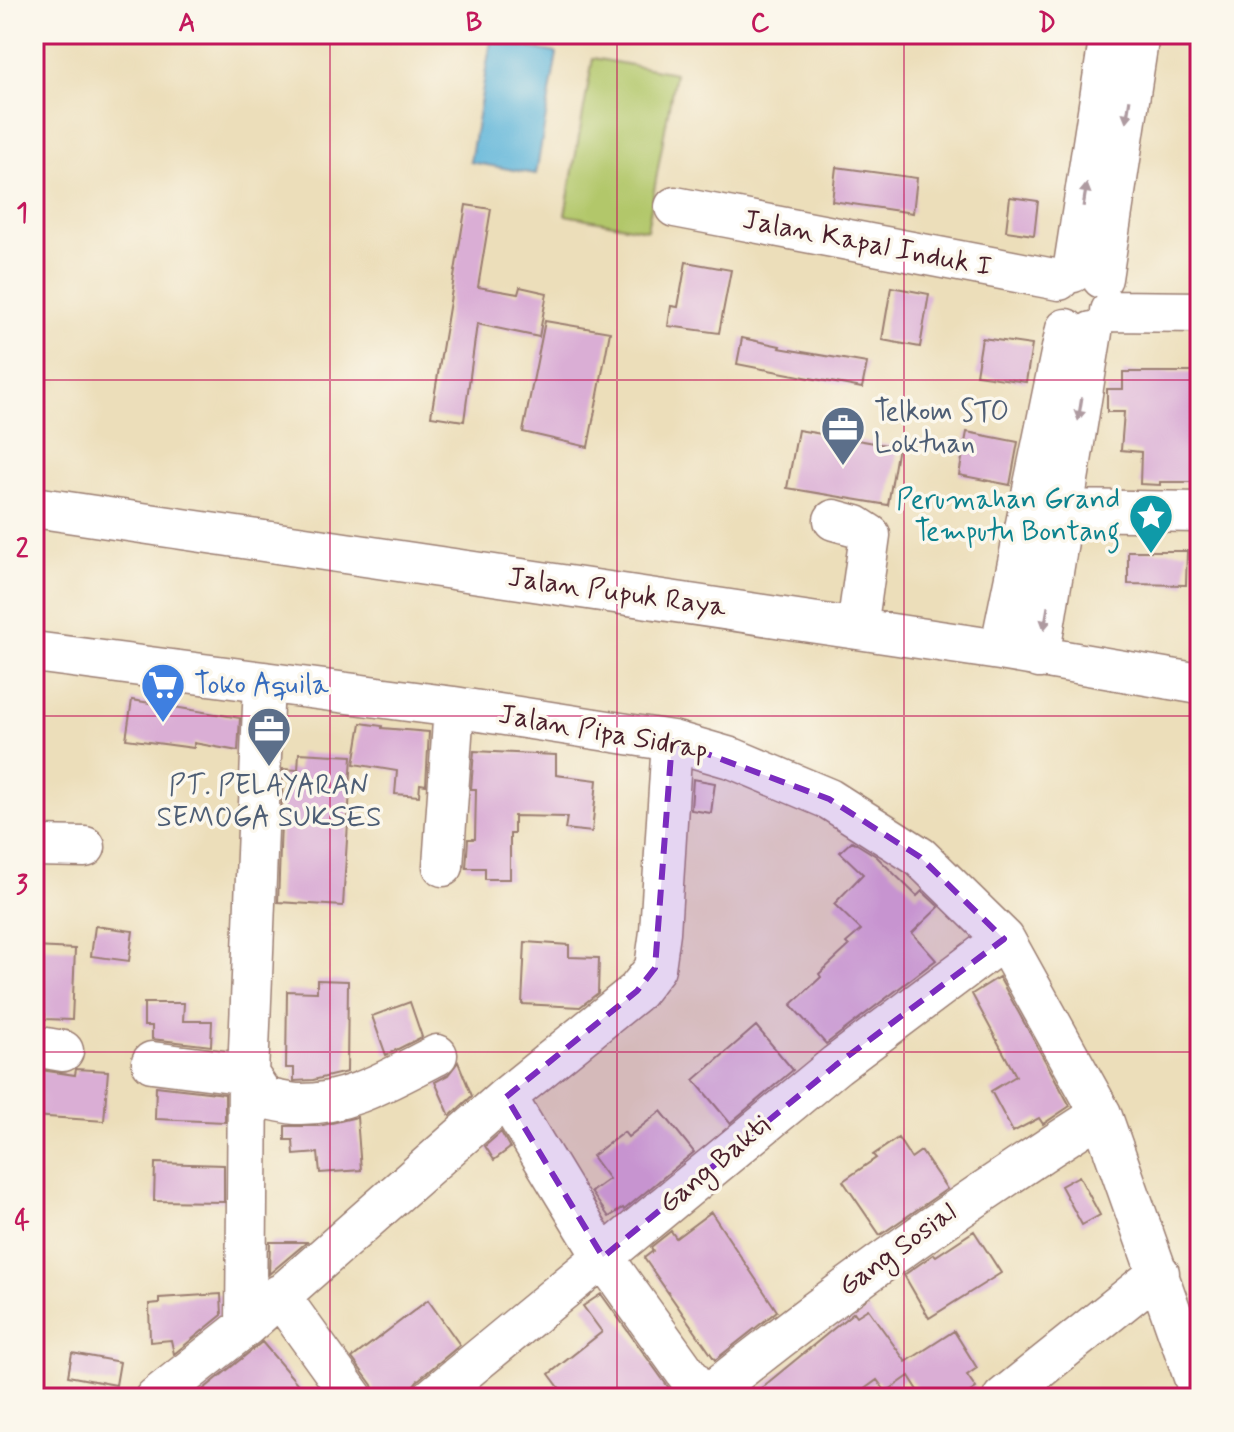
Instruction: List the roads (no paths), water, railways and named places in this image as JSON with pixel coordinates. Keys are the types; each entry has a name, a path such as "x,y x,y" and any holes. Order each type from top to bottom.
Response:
{"street":[{"path":"1039,658 1064,510 1110,34"},
{"path":"1000,650 1084,300 1139,34"},
{"name":"Jalan Kapal Induk I","path":"675,207 1084,300 1200,312"},
{"name":"Jalan Pupuk Raya","path":"34,507 857,628 1200,684"},
{"path":"1064,510 1200,512"},
{"path":"834,520 856,526 870,535 857,628"},
{"name":"Jalan Pipa Sidrap","path":"34,652 454,707 672,741 734,759 829,799 920,857 1004,939 1101,1114 1200,1394"},
{"path":"246,1326 248,1074 264,682"},
{"path":"443,866 454,707"},
{"path":"155,1398 246,1326 506,1097 637,991 655,968 672,741"},
{"path":"34,846 85,847"},
{"name":"Gang Bakti","path":"432,1398 836,1065 1004,939"},
{"path":"152,1062 248,1074 264,1098 296,1104 333,1100 368,1089 437,1055"},
{"path":"506,1097 603,1257 704,1398"},
{"name":"Gang Sosial","path":"704,1398 786,1331 952,1211 1101,1114"},
{"path":"1003,1398 1159,1273"},
{"path":"279,1295 353,1398"}],"water":[{"path":"491,41 557,53 536,174 470,162"}],"place":[{"name":"Telkom STO Loktuan","path":"843,467"},
{"name":"Perumahan Grand Temputu Bontang","path":"1151,555"},
{"name":"Toko Aquila","path":"163,724"},
{"name":"PT. PELAYARAN SEMOGA SUKSES","path":"269,768"}]}
